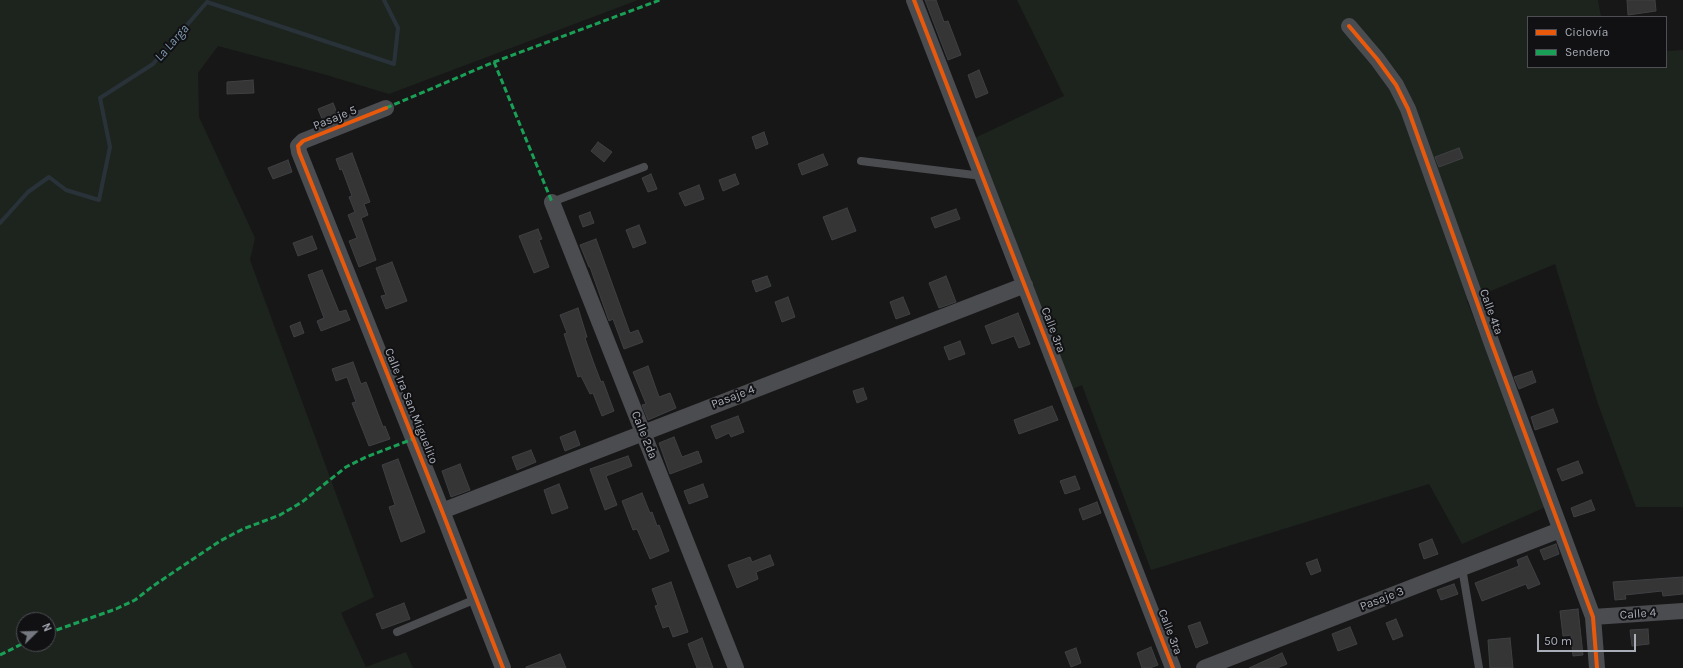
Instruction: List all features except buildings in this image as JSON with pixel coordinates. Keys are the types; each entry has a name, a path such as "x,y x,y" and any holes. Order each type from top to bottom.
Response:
{"street":[{"name":"Calle 3ra","path":"914,0 1173,668"},
{"name":"Calle 4ta","path":"1349,26 1377,59 1396,85 1408,109 1486,329 1593,617 1597,668"},
{"name":"Pasaje 5","path":"299,152 298,146 303,141 386,108"},
{"name":"Calle 1ra San Miguelito","path":"299,152 503,668"},
{"name":"Calle 2da","path":"552,202 736,668"},
{"name":"Pasaje 4","path":"442,511 1025,285"},
{"name":"Pasaje 3","path":"1204,668 1560,530"},
{"name":"Calle 4","path":"1593,617 1683,611"}],"lane":[{"path":"861,161 982,176"},
{"path":"552,202 644,167"},
{"path":"1462,568 1479,668"},
{"path":"397,632 476,599"}],"shaded area":[{"path":"0,0 638,0 389,94 323,74 218,46 198,73 199,117 255,238 250,260 374,597 341,613 366,667 406,652 413,668 0,668"},
{"path":"1017,0 1598,0 1601,16 1527,16 1527,68 1667,68 1667,51 1683,50 1683,507 1636,507 1598,404 1555,264 1467,301 1548,506 1462,544 1429,484 1151,570 1082,385 1068,391 964,143 1064,96"}],"waterway":[{"name":"La Larga","path":"0,223 28,192 49,177 66,190 99,200 110,147 100,98 153,64 207,2 394,64 398,28 384,0"}],"marked path":[{"path":"386,108 494,62 660,0"},
{"path":"494,62 552,202"},
{"path":"56,630 116,609 135,600 153,586 220,541 243,529 280,515 302,502 346,467 366,457 413,439"},
{"path":"0,655 16,647"}],"cycle path":[{"path":"914,0 1173,668"},
{"path":"1349,26 1377,59 1396,85 1408,109 1492,344 1593,617 1597,668"},
{"path":"386,108 303,141 298,146 299,152 503,668"}]}
